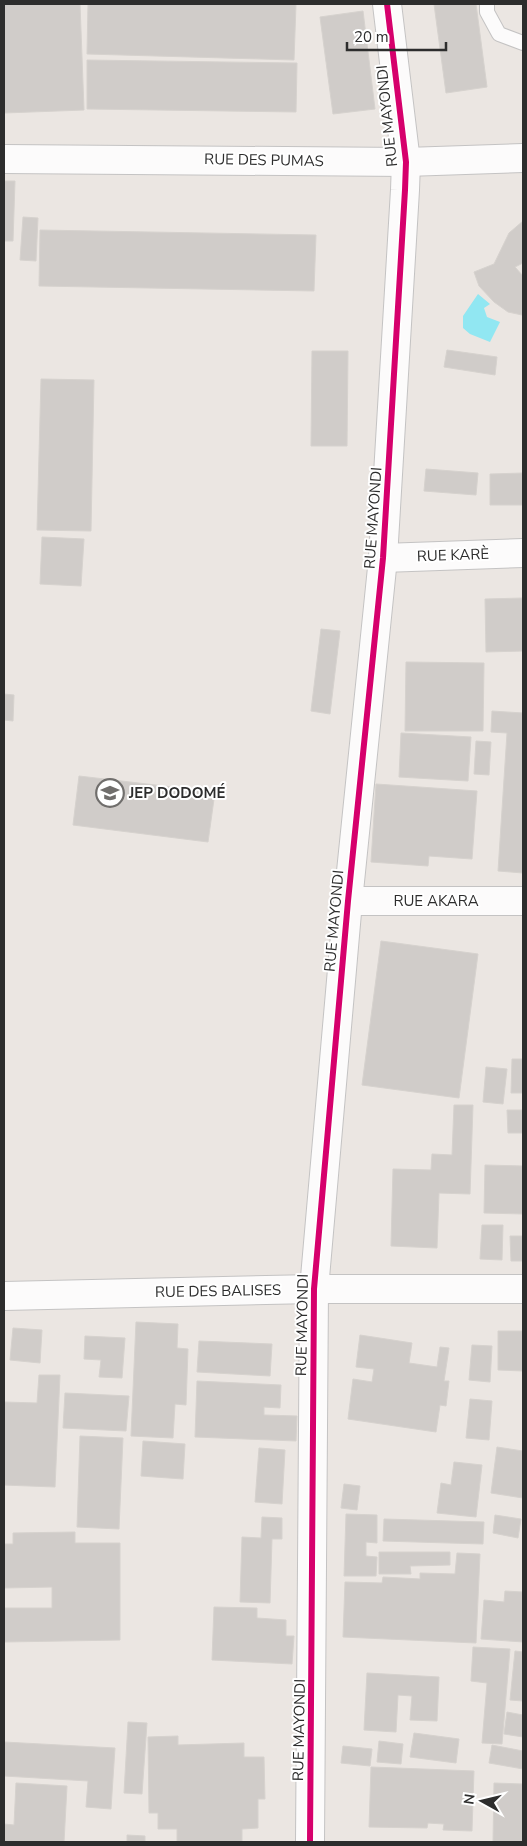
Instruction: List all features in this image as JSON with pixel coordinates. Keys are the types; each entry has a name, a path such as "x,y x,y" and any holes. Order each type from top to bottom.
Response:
{"street":[{"name":"RUE MAYONDI","path":"310,1842 314,1289 348,902 383,558 406,162 387,4"},
{"name":"RUE DES PUMAS","path":"4,158 406,162 523,158"},
{"name":"RUE KARÈ","path":"383,558 523,553"},
{"name":"RUE AKARA","path":"348,902 523,901"},
{"name":"RUE DES BALISES","path":"4,1296 314,1289 523,1289"}],"lane":[{"path":"486,4 499,34 523,43"}],"water":[{"path":"478,294 490,304 484,308 487,317 500,322 490,342 470,334 463,328 463,316"}],"building":[{"path":"4,4 80,4 84,110 4,113"},
{"path":"88,4 296,4 294,60 87,54"},
{"path":"434,4 476,4 487,87 446,93"},
{"path":"363,11 375,109 333,114 320,17"},
{"path":"87,60 297,63 296,112 87,109"},
{"path":"4,181 15,181 13,241 4,241"},
{"path":"23,217 38,218 36,261 20,260"},
{"path":"523,221 523,263 515,267 523,276 522,315 508,312 494,302 479,286 474,272 494,264 509,233"},
{"path":"40,230 316,235 314,291 39,286"},
{"path":"447,350 497,357 495,375 444,367"},
{"path":"312,351 348,351 347,446 311,446"},
{"path":"41,379 94,380 91,531 37,530"},
{"path":"426,469 478,473 476,495 424,491"},
{"path":"523,473 523,505 490,505 490,474"},
{"path":"42,537 84,539 81,586 40,584"},
{"path":"523,598 523,651 486,652 485,599"},
{"path":"321,629 340,631 330,714 311,711"},
{"path":"406,662 484,663 483,731 405,731"},
{"path":"4,694 14,695 13,721 4,720"},
{"path":"492,711 523,713 523,873 498,871 507,733 491,732"},
{"path":"401,733 471,737 468,781 399,777"},
{"path":"476,741 491,742 489,775 474,774"},
{"path":"79,776 215,792 208,842 73,825"},
{"path":"376,784 477,791 472,859 429,856 428,866 371,862"},
{"path":"381,941 478,954 459,1098 362,1085"},
{"path":"512,1059 523,1059 523,1093 511,1093"},
{"path":"486,1067 507,1069 503,1104 483,1102"},
{"path":"454,1105 473,1105 470,1194 439,1193 437,1248 391,1246 393,1169 431,1170 432,1154 452,1155"},
{"path":"507,1110 523,1110 523,1133 508,1133"},
{"path":"485,1165 523,1166 523,1214 484,1213"},
{"path":"482,1225 503,1225 502,1260 480,1259"},
{"path":"510,1236 523,1236 523,1261 511,1261"},
{"path":"136,1322 178,1324 177,1348 188,1349 186,1405 175,1404 173,1438 131,1436"},
{"path":"13,1328 42,1330 40,1363 10,1360"},
{"path":"498,1331 523,1331 523,1371 498,1370"},
{"path":"360,1335 412,1343 409,1363 437,1367 440,1347 449,1348 444,1381 449,1381 446,1406 440,1405 436,1432 348,1419 353,1379 372,1382 374,1369 356,1367"},
{"path":"85,1336 125,1338 122,1378 99,1377 101,1360 84,1359"},
{"path":"199,1341 272,1344 270,1376 197,1372"},
{"path":"472,1345 492,1346 490,1382 469,1380"},
{"path":"39,1375 60,1375 55,1487 4,1485 4,1402 37,1403"},
{"path":"197,1381 281,1385 280,1408 264,1407 264,1415 297,1416 296,1441 195,1437"},
{"path":"65,1393 129,1396 126,1431 63,1428"},
{"path":"470,1399 492,1401 489,1440 466,1438"},
{"path":"80,1436 123,1438 119,1529 77,1527"},
{"path":"143,1441 185,1444 183,1479 141,1476"},
{"path":"497,1447 523,1451 523,1498 491,1493"},
{"path":"259,1448 285,1450 282,1504 255,1502"},
{"path":"454,1462 482,1465 476,1517 437,1513 441,1483 451,1485"},
{"path":"344,1484 360,1486 357,1510 341,1508"},
{"path":"346,1514 377,1515 377,1543 366,1542 366,1556 377,1557 376,1576 344,1576"},
{"path":"495,1515 521,1519 518,1538 493,1533"},
{"path":"262,1517 282,1518 282,1539 272,1539 270,1603 240,1602 242,1537 261,1538"},
{"path":"384,1519 484,1522 483,1544 383,1541"},
{"path":"75,1532 75,1543 120,1543 120,1640 4,1642 4,1608 52,1608 52,1587 4,1588 4,1544 13,1544 13,1533"},
{"path":"379,1552 450,1552 450,1565 410,1566 411,1574 379,1574"},
{"path":"457,1553 480,1554 476,1643 343,1637 345,1582 382,1583 383,1577 420,1579 420,1573 455,1574"},
{"path":"505,1591 523,1592 523,1642 481,1639 484,1600 504,1602"},
{"path":"214,1607 257,1608 257,1618 286,1620 286,1636 294,1636 292,1664 212,1660"},
{"path":"473,1647 510,1649 502,1744 482,1743 487,1683 471,1681"},
{"path":"515,1651 523,1652 523,1701 510,1700"},
{"path":"367,1673 439,1677 437,1721 410,1720 412,1696 398,1695 396,1732 364,1730"},
{"path":"507,1712 523,1715 523,1737 504,1734"},
{"path":"128,1722 147,1723 142,1794 124,1793"},
{"path":"414,1733 459,1739 456,1763 410,1757"},
{"path":"178,1736 178,1745 244,1743 244,1757 264,1757 265,1799 258,1799 258,1828 242,1829 242,1842 177,1842 177,1829 158,1829 158,1813 149,1813 148,1737"},
{"path":"379,1741 403,1744 401,1764 377,1762"},
{"path":"4,1742 115,1748 111,1809 86,1807 88,1781 4,1776"},
{"path":"492,1745 523,1751 523,1769 489,1763"},
{"path":"343,1746 372,1749 370,1766 341,1763"},
{"path":"371,1767 474,1771 472,1831 443,1830 444,1824 428,1823 427,1828 369,1827"},
{"path":"16,1783 67,1786 64,1842 4,1842 4,1824 14,1825"},
{"path":"494,1783 523,1784 523,1842 493,1842"},
{"path":"127,1835 145,1836 145,1842 127,1842"}],"cycle path":[{"path":"310,1842 314,1289 348,901 383,558 405,190 406,162 387,4"}],"place":[{"name":"JEP DODOMÉ","path":"110,793"}]}
